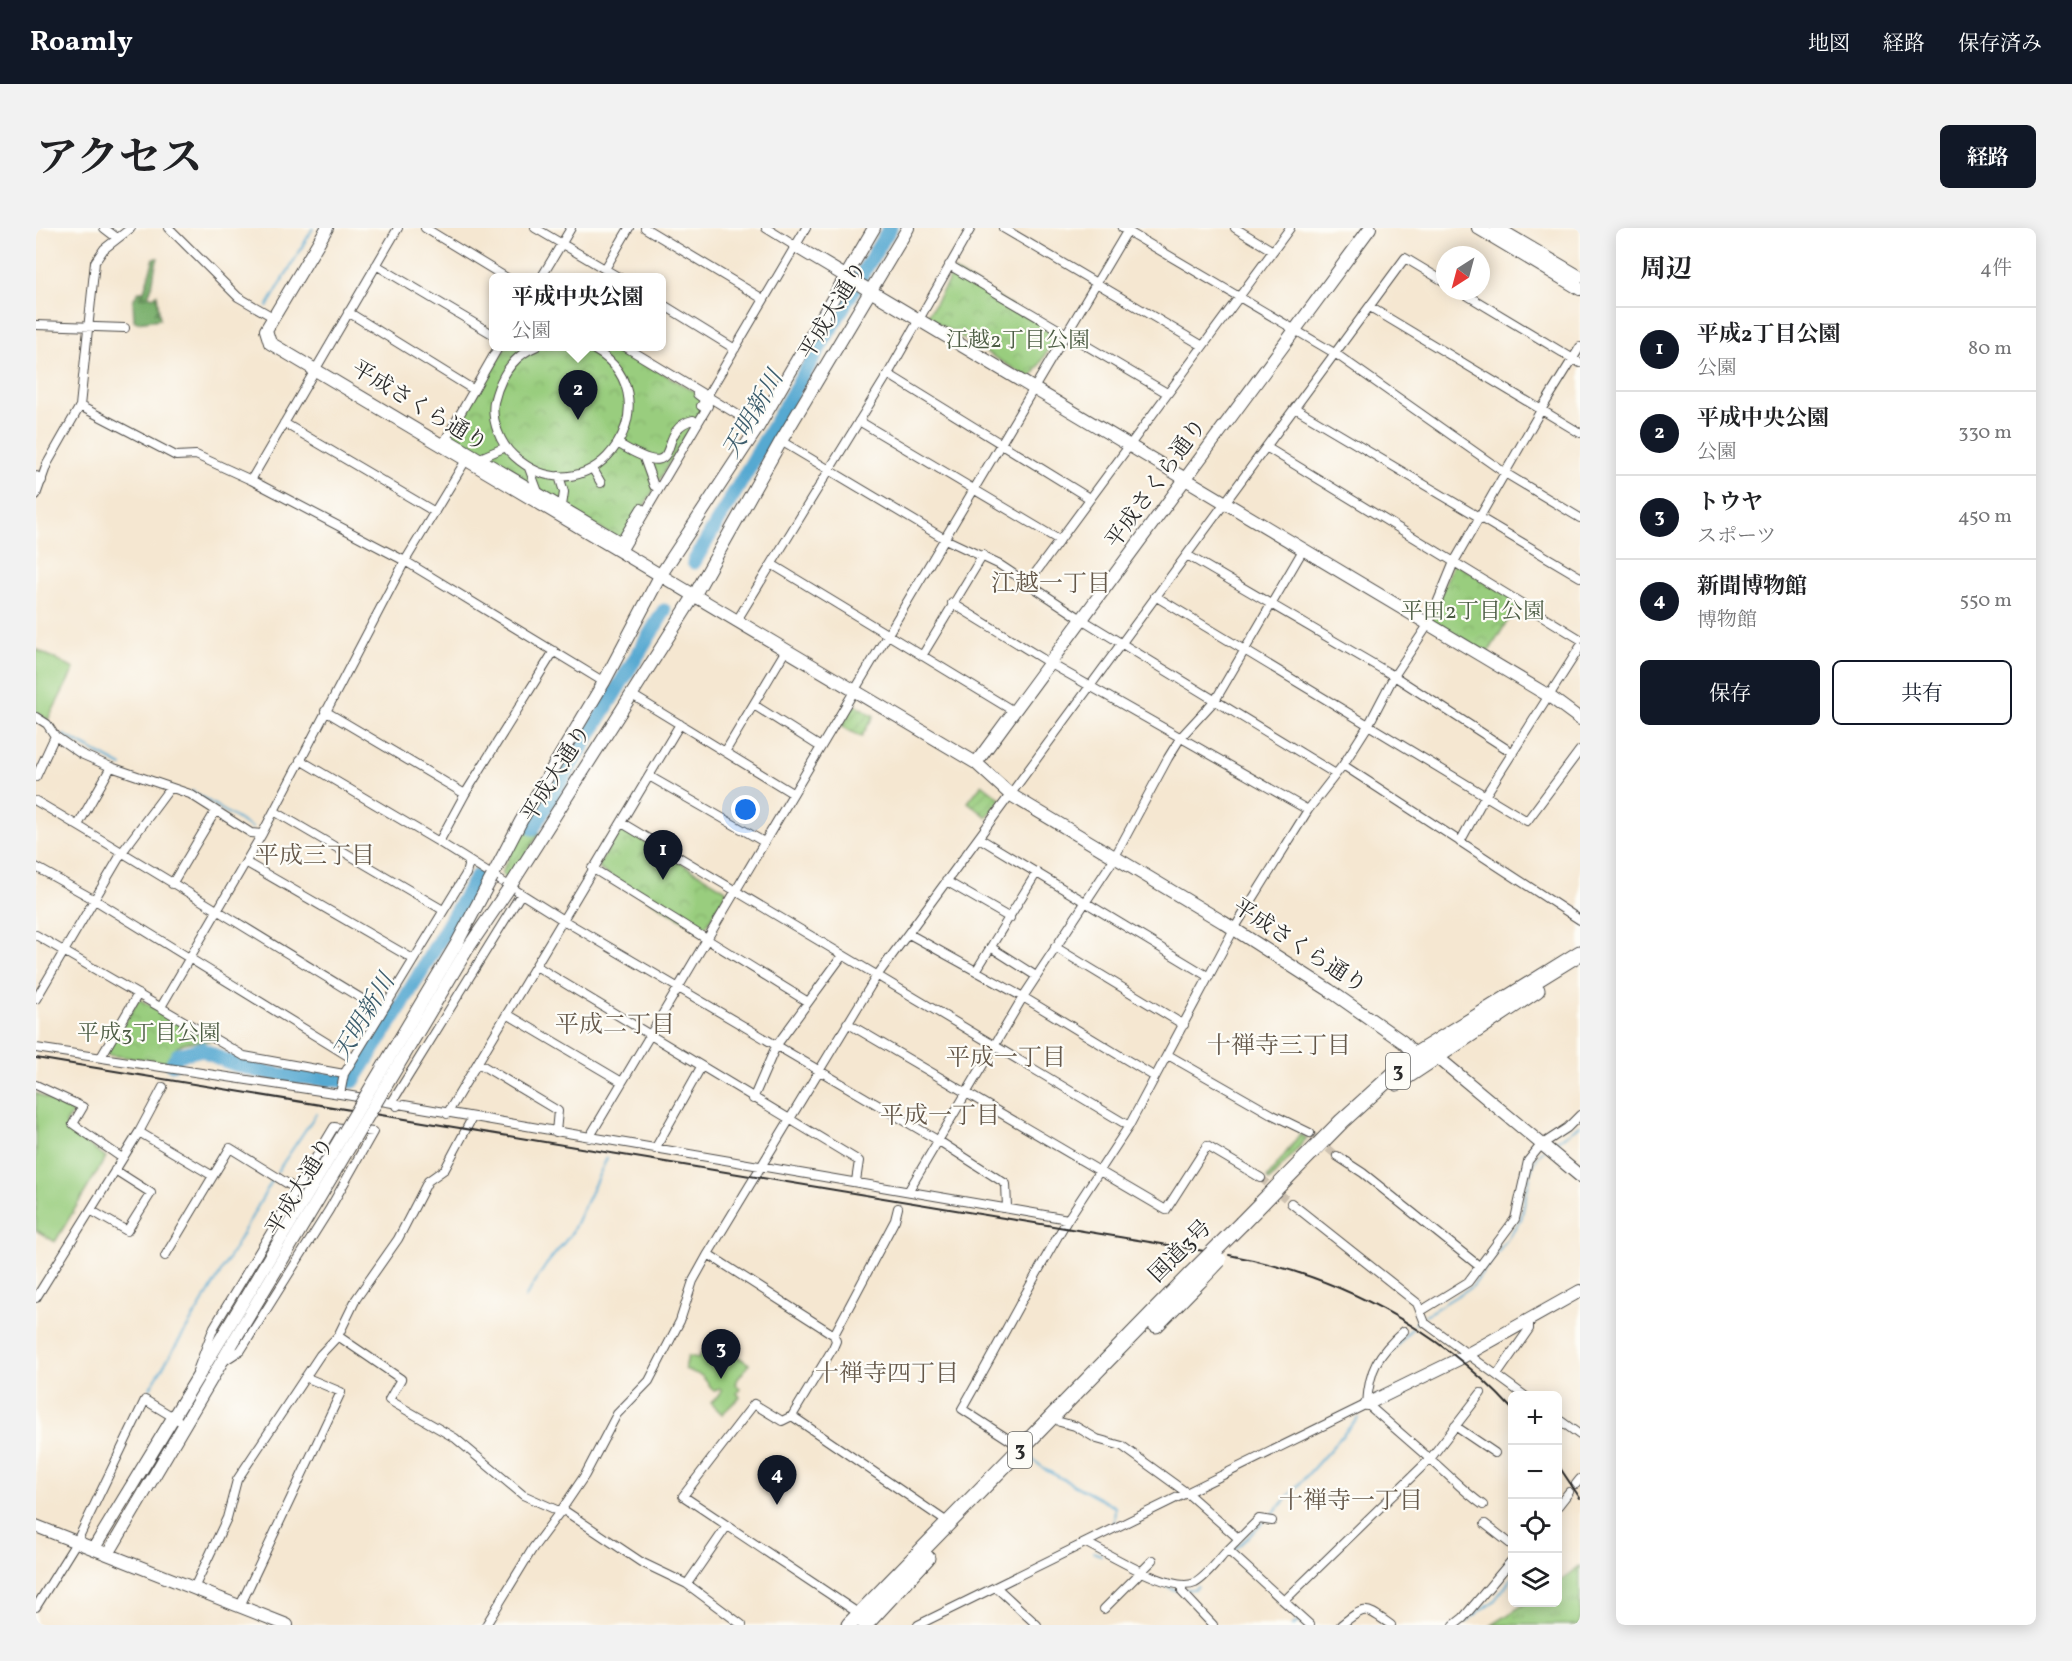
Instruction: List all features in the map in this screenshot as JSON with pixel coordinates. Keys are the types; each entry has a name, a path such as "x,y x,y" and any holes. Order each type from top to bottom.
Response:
{"highway":[{"name":"国道3号","path":"860,1621 1060,1422 1334,1129 1415,1055 1580,953"},
{"name":"国道3号","path":"1244,1226 1372,1104 1436,1056 1580,963"},
{"name":"国道3号","path":"860,1621 1022,1448 1196,1277"}],"street":[{"path":"104,228 117,238"},
{"path":"36,495 38,479 80,406 95,262 117,238 131,228"},
{"path":"169,228 238,297 273,317"},
{"name":"平成さくら通り","path":"327,228 266,330 270,343 446,442 466,460 622,545 660,576 976,763 1011,795 1234,929 1329,990 1403,1042 1415,1055"},
{"path":"251,480 398,228"},
{"path":"424,228 499,273"},
{"path":"535,228 612,273"},
{"path":"545,273 571,228"},
{"path":"605,269 629,228"},
{"path":"645,228 763,299"},
{"path":"766,228 1549,696 1580,718"},
{"path":"622,545 708,406 707,396 806,228"},
{"name":"平成大通り","path":"225,1333 457,943 521,821 604,682 660,576 758,427 848,277 874,228"},
{"name":"平成大通り","path":"225,1333 694,596 868,289 908,228"},
{"path":"736,622 888,374 971,228"},
{"path":"1003,228 1203,346"},
{"path":"1235,228 1273,251"},
{"path":"1028,583 1290,228"},
{"name":"平成さくら通り","path":"976,763 1297,331 1370,228"},
{"path":"1478,228 1580,289"},
{"path":"1497,228 1580,277"},
{"path":"589,1138 819,746 975,490 1126,229 1336,354 1505,473 1580,518"},
{"path":"486,1625 533,1548 585,1475 617,1414 649,1381 680,1321 693,1281 708,1254 818,1069 876,977 1011,795 1120,642 1336,354 1405,258 1436,277"},
{"path":"949,264 1167,393"},
{"path":"376,265 489,332"},
{"path":"1475,300 1576,361"},
{"path":"666,306 735,349"},
{"path":"1370,307 1580,434"},
{"path":"348,312 474,390"},
{"path":"36,325 125,328"},
{"path":"1022,1448 962,1409 1026,1296 1049,1248 1128,1126 1234,929 1308,810 1334,773 1343,765 1369,724 1394,676 1428,625 1454,562 1541,410 1576,361 1580,347"},
{"path":"495,351 446,442 480,458 562,506 622,545"},
{"path":"526,351 511,363 498,383 494,406 497,429 506,447 529,468 547,475 559,476 570,476 593,469 611,455 619,444 629,417 628,395 620,375 607,359 595,351"},
{"path":"632,351 758,427"},
{"path":"888,374 1002,442 1089,498"},
{"path":"622,545 705,400 697,394"},
{"path":"80,406 176,456 196,454 251,480 405,561 604,682"},
{"path":"1295,408 1580,577"},
{"path":"619,444 644,458 652,460 666,456 671,447 675,429 681,423 693,420"},
{"path":"859,421 1059,540"},
{"path":"284,423 435,512"},
{"path":"781,441 945,539 983,555 1083,620 1334,773"},
{"path":"480,458 506,447"},
{"path":"1266,447 1580,639"},
{"path":"644,458 654,486"},
{"path":"161,1007 247,862 405,561 466,460"},
{"path":"529,468 538,492"},
{"path":"593,469 601,483"},
{"path":"559,476 564,492 562,506"},
{"path":"909,1190 1023,997 1115,857 1181,737 1216,699 1303,550"},
{"path":"922,656 983,555"},
{"path":"1186,555 1394,676 1513,753"},
{"path":"773,565 1015,712"},
{"path":"1155,596 1527,821 1580,750"},
{"path":"952,603 1051,664 1308,810"},
{"path":"1460,842 1485,796 1580,647"},
{"path":"725,752 786,650"},
{"path":"439,842 465,794 554,651"},
{"path":"632,695 792,793"},
{"path":"754,705 819,746"},
{"path":"326,711 465,794"},
{"path":"36,717 46,724 55,736 81,754 111,767 190,794 251,833 262,834"},
{"path":"447,1114 680,724"},
{"path":"36,777 55,736"},
{"path":"300,760 439,842 509,888 939,1141 1006,1184 1007,1207"},
{"path":"1343,765 1580,920"},
{"path":"78,825 111,767"},
{"path":"649,776 764,842"},
{"path":"36,999 123,851 170,788"},
{"path":"36,801 123,851 172,884 382,1011"},
{"path":"274,811 443,910"},
{"path":"172,884 215,812"},
{"path":"621,823 1128,1126"},
{"path":"979,838 1209,977"},
{"path":"247,862 413,959"},
{"path":"340,1094 344,1074 466,874 469,862"},
{"path":"36,867 95,900 353,1059"},
{"path":"592,868 808,1002"},
{"path":"976,971 1037,872"},
{"path":"946,881 1010,918"},
{"path":"397,1106 394,1099 396,1095 521,894"},
{"path":"909,934 1023,997 1155,1077"},
{"path":"36,935 244,1056 344,1074"},
{"path":"1055,947 1184,1025"},
{"path":"992,948 1036,976"},
{"path":"753,1099 776,1046 842,956"},
{"path":"536,966 859,1161 856,1181"},
{"path":"101,1057 138,994"},
{"path":"507,1014 622,1082"},
{"path":"847,1023 1166,1210 1207,1146 1262,1178"},
{"path":"36,1048 340,1094 397,1106 761,1165 1068,1219"},
{"path":"1168,1055 1273,1115 1310,1133"},
{"path":"1415,1055 1436,1056 1580,1176"},
{"path":"478,1063 558,1111 556,1132"},
{"path":"655,1149 701,1067"},
{"path":"36,1085 83,1107 73,1124 122,1158"},
{"path":"36,1298 92,1211 163,1087"},
{"path":"1422,1316 1468,1282 1515,1219 1525,1169 1541,1145 1567,1128 1580,1115"},
{"path":"194,1588 227,1518 237,1480 305,1377 338,1336 356,1299 398,1239 428,1181 445,1169 472,1118"},
{"path":"94,1548 179,1421 221,1363 242,1350 329,1210 373,1132 334,1127 297,1189 225,1333 187,1396 179,1421 108,1554"},
{"path":"139,1132 213,1176"},
{"path":"165,1256 230,1148 329,1210"},
{"path":"1337,1156 1363,1173 1479,1266"},
{"path":"92,1211 127,1231 151,1193 115,1170"},
{"path":"1291,1203 1418,1303 1422,1316 1468,1354 1519,1391"},
{"path":"834,1335 895,1220 898,1208"},
{"path":"708,1254 834,1335 836,1341 792,1416 782,1421 754,1404 683,1496 860,1621"},
{"path":"918,1625 1468,1354 1580,1291"},
{"path":"1497,1375 1528,1329 1529,1320"},
{"path":"1367,1404 1368,1381 1383,1349 1404,1330"},
{"path":"221,1363 225,1333"},
{"path":"338,1336 401,1379 389,1400 455,1438 523,1495 561,1510 641,1562 687,1584 742,1625"},
{"path":"240,1606 341,1392 305,1377"},
{"path":"1284,1601 1430,1459 1481,1393"},
{"path":"36,1606 77,1541 145,1400 179,1421"},
{"path":"1367,1404 1459,1483 1461,1490 1483,1505"},
{"path":"792,1416 950,1524"},
{"path":"1060,1422 1075,1426 1097,1440 1122,1446 1187,1493 1239,1539"},
{"path":"1562,1422 1580,1435"},
{"path":"1455,1426 1484,1440 1495,1453"},
{"path":"1562,1500 1569,1492"},
{"path":"1086,1543 1144,1571 1182,1586 1196,1582 1259,1519 1272,1521"},
{"path":"1485,1524 1508,1542"},
{"path":"36,1526 240,1606 266,1621 287,1625"},
{"path":"687,1584 728,1526"},
{"path":"1225,1553 1231,1553 1310,1625"},
{"path":"1104,1609 1153,1560"},
{"path":"1454,1625 1463,1618 1508,1565"},
{"path":"1182,1586 1182,1592 1212,1625"},
{"path":"997,1588 1037,1625"},
{"path":"1341,1625 1361,1609 1369,1609 1391,1625"}],"green space":[{"path":"154,258 158,258 148,295 153,297 157,294 160,319 137,322 134,320 133,300 139,291 144,291"},
{"name":"江越2丁目公園","path":"954,271 1058,334 1031,379 927,317"},
{"path":"504,351 625,351 707,399 623,542 449,439"},
{"name":"平田2丁目公園","path":"1454,562 1519,602 1485,658 1428,625"},
{"path":"36,649 74,669 48,720 36,712"},
{"path":"856,705 874,716 861,737 841,726 853,706"},
{"path":"982,784 1001,799 987,817 968,802"},
{"path":"525,824 540,833 512,876 505,878 501,873"},
{"path":"624,829 726,890 726,894 704,930 701,931 600,870 599,865 620,830"},
{"name":"平成3丁目公園","path":"139,999 210,1041 184,1043 175,1049 165,1062 108,1055 106,1052"},
{"path":"36,1093 73,1112 66,1123 69,1132 106,1157 55,1242 36,1230"},
{"path":"1300,1134 1307,1138 1269,1181 1267,1178"},
{"path":"711,1339 749,1364 735,1383 740,1389 737,1393 740,1397 722,1414 711,1403 722,1391 720,1389 714,1391 702,1376 685,1369 688,1356 698,1358"},
{"path":"1580,1566 1580,1625 1492,1625 1520,1607 1562,1607 1562,1579"}],"waterway":[{"path":"267,307 313,228"},
{"name":"天明新川","path":"860,277 890,228"},
{"name":"天明新川","path":"694,562 853,290"},
{"name":"天明新川","path":"533,828 664,611"},
{"path":"64,735 122,766"},
{"path":"192,791 252,828"},
{"name":"天明新川","path":"172,1064 178,1055 202,1049 220,1058 256,1070 294,1077 353,1081 399,1009 477,876"},
{"path":"277,1172 316,1114"},
{"path":"1551,1145 1580,1125"},
{"path":"1424,1316 1473,1286 1505,1242 1521,1219 1533,1163 1543,1150"},
{"path":"525,1298 546,1265 571,1234 607,1158"},
{"path":"150,1388 217,1279 273,1179"},
{"path":"1415,1324 1419,1319"},
{"path":"1380,1365 1412,1328"},
{"path":"1269,1518 1358,1418"},
{"path":"1032,1459 1046,1470 1115,1507 1114,1524"},
{"path":"1233,1551 1264,1522"},
{"path":"1093,1552 1101,1555"},
{"path":"1465,1622 1494,1601 1508,1583"},
{"path":"1163,1584 1175,1590 1194,1589 1197,1586"},
{"path":"1293,1625 1301,1621"}],"tunnel":[{"path":"1310,1133 1337,1156"},
{"path":"1261,1178 1291,1203"}],"railway":[{"path":"36,1058 1204,1251"},
{"path":"1229,1255 1308,1276 1383,1309 1452,1354 1508,1405"},
{"path":"1562,1471 1580,1498"}],"place":[{"name":"平成中央公園","path":"578,420"},
{"name":"平成2丁目公園","path":"663,880"},
{"name":"トウヤ","path":"721,1379"},
{"name":"新聞博物館","path":"777,1505"}],"district":[{"name":"江越一丁目","path":"1051,585"},
{"name":"平成三丁目","path":"315,857"},
{"name":"平成二丁目","path":"615,1026"},
{"name":"十禅寺三丁目","path":"1279,1047"},
{"name":"平成一丁目","path":"1006,1059"},
{"name":"平成一丁目","path":"940,1117"},
{"name":"十禅寺四丁目","path":"887,1375"},
{"name":"十禅寺一丁目","path":"1351,1502"}]}
